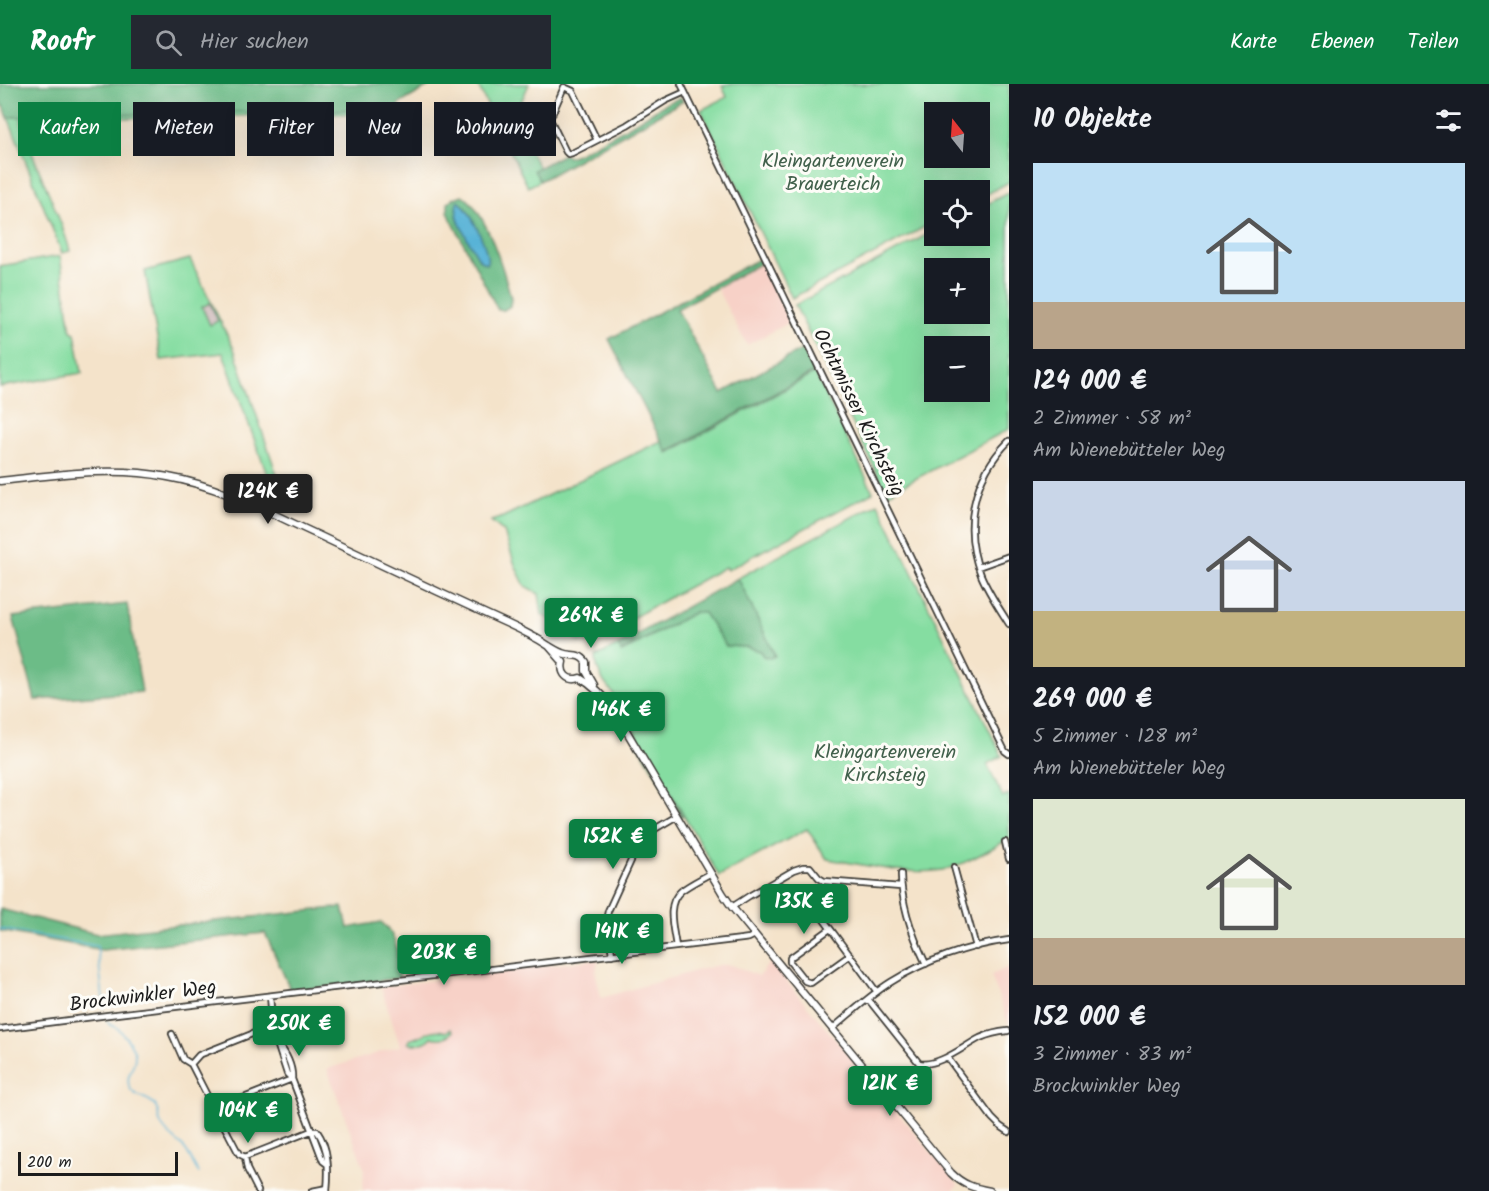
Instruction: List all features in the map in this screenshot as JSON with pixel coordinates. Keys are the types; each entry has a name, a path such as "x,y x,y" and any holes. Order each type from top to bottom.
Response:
{"street":[{"name":"Ochtmisser Kirchsteig","path":"681,84 1000,741 1009,754"},
{"path":"597,140 573,91 564,86 550,119 568,154 573,153 627,125 665,101 685,92"},
{"path":"1009,441 988,468 980,484 975,497 971,522 973,550 978,567 1009,624"},
{"path":"0,481 100,471 146,473 189,481 216,490 285,520 521,630 549,646 569,655 584,658 587,666 580,678 573,680 567,677 562,670 563,662 569,655"},
{"path":"978,567 1009,556"},
{"path":"549,646 563,662"},
{"path":"586,671 622,722 732,907 958,1180 975,1188 990,1191"},
{"path":"580,678 598,691"},
{"path":"612,955 608,911 635,849 643,837 677,816"},
{"path":"1005,842 1009,859"},
{"path":"732,907 767,885 803,867 810,867 824,881 901,887"},
{"path":"954,867 976,946"},
{"path":"676,947 673,903 676,896 711,873"},
{"path":"901,874 901,887 908,920 926,964"},
{"path":"824,920 877,992"},
{"path":"831,929 790,958 790,962 805,981 811,983 850,955"},
{"name":"Brockwinkler Weg","path":"0,1029 749,938 755,935"},
{"path":"832,1029 877,992 926,964 976,946 1009,940"},
{"path":"270,996 272,1026 279,1052 287,1074 292,1079 323,1161 327,1164 329,1178 327,1189 312,1191"},
{"path":"868,999 919,1063 926,1065 947,1057 983,1037 1008,1031"},
{"path":"191,1064 199,1055 272,1026"},
{"path":"172,1034 183,1059 191,1064 212,1105 218,1108 292,1079"},
{"path":"947,1057 993,1118 1009,1132"},
{"path":"218,1108 219,1117 238,1154 245,1157 311,1131"},
{"path":"245,1157 246,1170 258,1191"}],"shaded area":[{"path":"762,263 790,322 747,345 716,287"},
{"path":"210,303 218,321 210,325 201,307"},
{"path":"598,959 596,974 601,998 719,965 731,965 759,976 770,962 958,1184 953,1191 363,1191 364,1168 327,1069 400,1046 381,987"},
{"path":"1009,967 1009,1026 991,975"}],"green space":[{"path":"0,84 433,84 402,102 346,102 346,110 334,110 334,102 247,102 247,112 235,112 235,102 133,102 133,114 121,115 121,102 18,102 18,117 8,117 0,100"},
{"path":"477,84 529,84 521,102 486,102"},
{"name":"Kleingartenverein Brauerteich","path":"727,84 1009,84 1009,182 990,192 990,180 924,180 924,227 792,298 701,110 727,97 722,86"},
{"path":"681,98 683,101 540,181 534,170 564,154 568,157 577,154 667,103"},
{"path":"334,110 346,110 346,114 334,114"},
{"path":"235,112 247,112 247,116 235,116"},
{"path":"133,114 133,118 121,118 121,115"},
{"path":"8,117 18,117 18,142"},
{"path":"23,156 33,156 59,218 70,251 62,253"},
{"path":"513,156 532,156 539,168 534,170 540,181 528,187"},
{"path":"1009,192 1009,429 887,494 795,305 924,236 924,246 990,246 990,202"},
{"path":"462,195 471,203 486,227 499,258 511,298 510,306 504,310 498,310 451,219 448,203","holes":["465,207 481,238 467,237 457,215"]},
{"path":"60,256 71,331 75,333 82,373 0,387 0,266"},
{"path":"190,259 234,349 289,510 277,502 223,353 161,360 145,271","holes":["210,303 218,321 210,325 202,307"]},
{"path":"759,259 761,263 677,309 722,393 803,349 814,372 667,452 609,339"},
{"path":"815,373 873,492 727,570 725,567 587,642 579,642 557,623 542,615 539,594 525,586 504,532 491,521 661,441 668,453"},
{"name":"Kleingartenverein Kirchsteig","path":"878,503 1002,756 987,764 1003,797 1009,794 1009,839 959,865 942,870 914,872 827,859 807,829 719,876 603,680 597,667 596,657 618,645 622,652 695,612 704,612 726,646 747,647 775,655 738,578"},
{"path":"738,578 775,656 770,658 763,656 760,651 747,647 726,646 704,613 695,612 621,652 618,645"},
{"path":"127,604 142,692 35,700 13,617"},
{"path":"613,698 682,816 681,817 621,715"},
{"path":"343,907 348,928 381,922 392,934 396,947 399,978 291,991 265,933 102,950 0,931 0,909 97,934"},
{"path":"450,1029 453,1031 444,1038 432,1037 421,1043 408,1043 409,1040 432,1031 446,1032"}],"water":[{"path":"458,201 468,212 478,230 487,264 480,261 463,231 457,214"}],"waterway":[{"path":"0,929 97,946 104,1008"},
{"path":"107,1021 120,1030 135,1054 128,1080 131,1090 155,1105 162,1126 185,1149 199,1173"}]}
